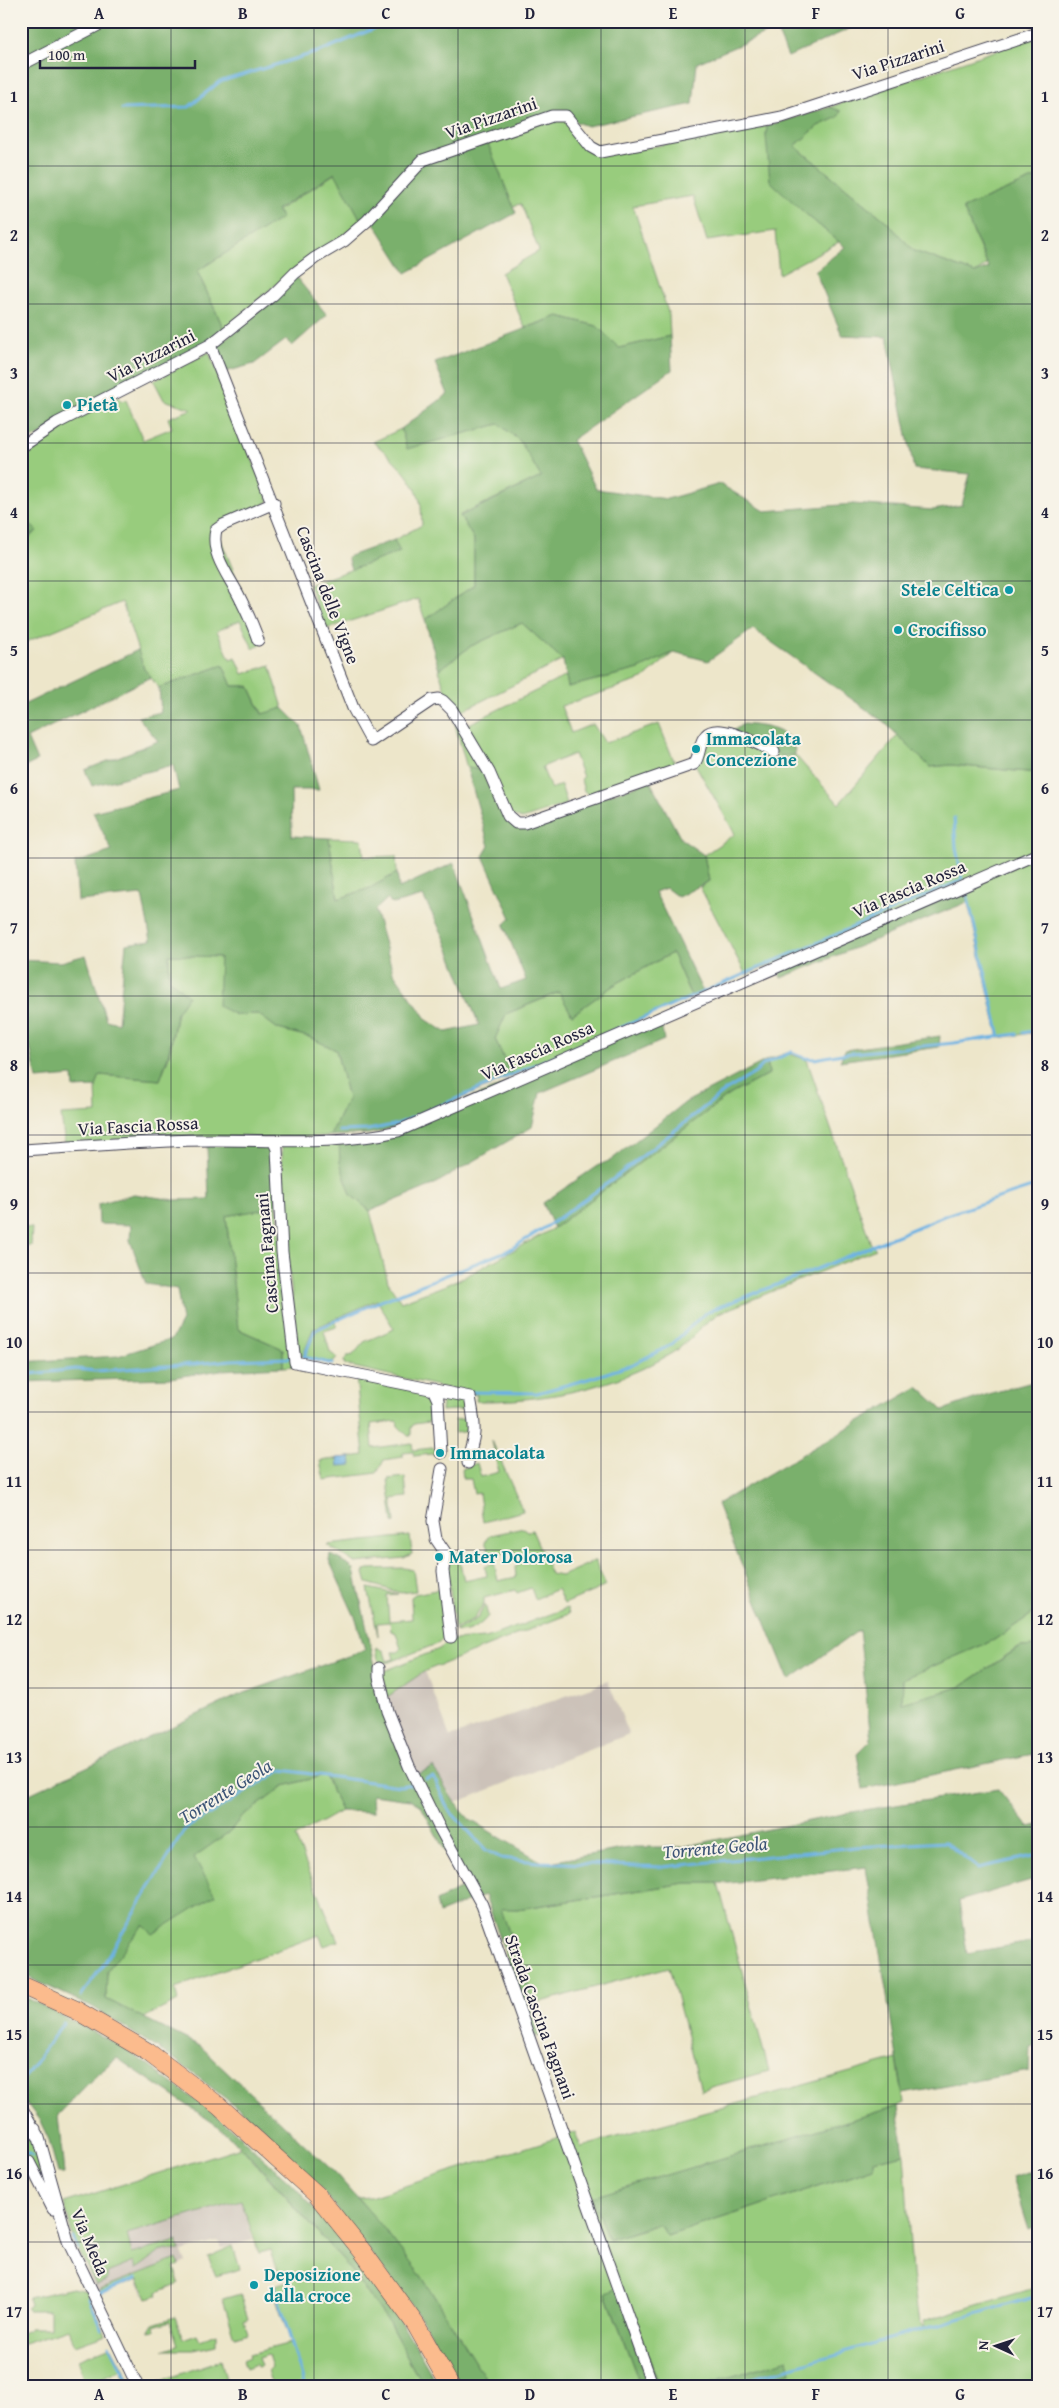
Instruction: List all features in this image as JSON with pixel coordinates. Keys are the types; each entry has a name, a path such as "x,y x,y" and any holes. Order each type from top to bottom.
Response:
{"highway":[{"path":"21,1985 76,2010 148,2052 219,2106 317,2195 363,2252 416,2325 451,2387"}],"street":[{"path":"21,65 106,21"},
{"name":"Via Pizzarini","path":"21,447 57,423 210,345 273,295 295,273 314,258 344,241 362,226 423,160 552,116 566,116 591,147 600,152 782,117 1038,32"},
{"name":"Cascina delle Vigne","path":"210,345 274,503 353,708 371,740 421,706 438,699 452,710 489,772 508,816 516,823 534,820 694,764 698,759 704,736 711,731 720,730 731,733 774,752"},
{"path":"258,640 251,620 219,560 214,537 216,530 223,525 274,503"},
{"name":"Via Fascia Rossa","path":"21,1150 218,1140 274,1142 370,1137 398,1130 1038,854"},
{"name":"Cascina Fagnani","path":"274,1142 277,1148 282,1252 295,1362 433,1389"},
{"path":"433,1389 438,1400 442,1453"},
{"path":"433,1389 470,1397 474,1431 472,1442 469,1446 468,1463"},
{"path":"442,1469 433,1521 436,1539 445,1552 443,1572 451,1636"},
{"name":"Strada Cascina Fagnani","path":"380,1668 379,1677 387,1711 409,1766 438,1825 482,1905 653,2387"},
{"name":"Via Meda","path":"21,2107 35,2129 61,2222 138,2387"},
{"path":"21,2139 35,2129"},
{"path":"21,2158 29,2162 61,2222"}],"shaded area":[{"path":"425,1671 450,1737 608,1681 629,1734 455,1803 449,1790 416,1775 387,1697"},
{"path":"241,2200 253,2240 221,2248 218,2241 182,2252 186,2262 172,2267 177,2282 143,2294 137,2278 96,2293 81,2255 126,2234"}],"green space":[{"path":"21,21 866,21 788,57 776,29 697,63 693,104 587,126 576,122 567,113 422,159 362,222 335,173 277,210 282,218 197,271 224,329 209,343 21,445"},
{"path":"1038,36 1038,177 963,208 987,265 975,273 914,251 886,221 795,146 818,126 838,117 830,107"},
{"path":"830,107 841,111 838,117 818,126 795,146 886,221 914,251 975,273 989,268 963,208 1038,177 1038,773 951,765 930,767 884,722 753,629 708,661 674,652 639,669 568,687 563,660 522,623 471,646 439,670 425,620 474,585 474,539 460,516 541,477 520,441 499,424 407,449 401,429 448,394 435,363 558,316 597,326 619,348 670,336 672,370 572,440 596,489 667,499 720,484 765,511 853,504 933,510 962,505 970,474 914,469 887,337 842,335 815,271 845,247 770,181 766,136 767,126"},
{"path":"554,119 565,120 582,139 617,153 767,126 766,136 807,215 839,242 779,274 775,231 707,241 693,196 633,206 669,315 670,336 619,348 597,326 558,316 525,328 501,273 539,251 521,204 513,206 486,139"},
{"path":"486,139 516,213 406,273 371,218 424,160"},
{"path":"336,173 362,222 293,270 224,329 197,271 281,218 277,211"},
{"path":"296,277 327,315 292,346 287,339 254,364 225,372 216,347"},
{"path":"209,352 269,501 218,533 263,643 253,649 240,620 217,631 230,659 236,657 243,674 270,665 283,708 263,715 249,686 232,686 223,665 159,688 144,669 122,602 21,644 21,543 37,531 21,515 21,451 119,397 121,401 126,400 143,440 172,428 168,418 192,409 164,400 154,381"},
{"path":"499,424 520,441 541,477 460,515 474,539 474,585 425,620 418,599 326,629 309,585 399,552 394,540 422,525 421,504 413,484 394,461 373,442 401,429 408,448"},
{"path":"21,515 37,531 21,543"},
{"path":"394,540 400,552 351,570 347,557"},
{"path":"522,623 563,660 456,714 448,701 439,670 471,646"},
{"path":"138,650 144,669 151,677 27,738 37,761 21,769 21,706"},
{"path":"674,652 643,679 561,706 571,733 593,724 605,743 659,724 676,766 590,796 584,791 581,780 583,777 574,754 542,767 551,789 561,785 567,804 522,819 511,815 463,727 566,676 568,687 639,669"},
{"path":"223,665 232,686 249,686 262,714 283,708 301,726 319,790 291,790 292,836 329,838 338,899 370,888 397,873 399,888 454,863 501,989 526,980 504,925 511,918 483,856 489,846 467,768 485,770 516,827 650,781 681,839 704,855 709,881 678,897 666,888 655,892 703,992 691,996 672,953 614,985 572,1015 559,992 506,1014 495,1039 512,1076 397,1127 369,1134 330,1136 348,1098 336,1050 309,1037 278,1029 258,1014 236,1015 218,1006 220,957 169,955 169,978 188,996 177,1012 168,1056 160,1080 100,1075 96,1087 74,1088 73,1076 37,1079 21,1005 21,960 61,962 86,955 106,1020 118,1023 126,944 151,940 142,895 78,901 75,863 112,851 93,812 179,790 173,765 92,786 85,770 158,741 138,717 161,712 159,688","holes":["423,896 444,937 479,1025 446,1032 427,1020 393,972 375,910 387,899 393,904"]},
{"path":"454,721 485,770 467,768"},
{"path":"743,724 769,728 784,734 794,746 795,755 780,756 772,746 731,732"},
{"path":"711,732 772,746 780,756 795,755 839,804 898,735 930,767 951,765 1038,773 1038,1032 999,1038 965,890 746,975 700,887 709,881 704,855 735,834 695,764"},
{"path":"329,838 362,839 364,857 396,856 397,873 370,888 338,899"},
{"path":"965,890 968,902 781,978 778,968"},
{"path":"672,953 691,996 512,1076 495,1039 506,1014 560,992 572,1015 614,985"},
{"path":"169,955 220,957 236,1015 258,1014 278,1029 309,1037 336,1050 348,1098 330,1136 65,1146 61,1115 97,1113 96,1087 99,1075 160,1080 169,1056 177,1012 187,996 169,978"},
{"path":"660,1019 664,1040 540,1093 532,1127 433,1185 370,1211 351,1195 340,1163 339,1141 369,1141"},
{"path":"940,1036 939,1047 840,1061 845,1050"},
{"path":"787,1053 807,1060 871,1244 876,1249 719,1313 678,1349 650,1365 602,1384 552,1395 501,1401 476,1401 477,1395 345,1365 344,1361 347,1356 353,1355 364,1342 394,1329 377,1300 313,1329 303,1356 299,1355 283,1217 282,1143 339,1141 351,1195 370,1211 388,1282 401,1302 459,1280 554,1228 729,1095 769,1074 767,1060"},
{"path":"767,1060 769,1074 729,1095 554,1228 543,1203 597,1166 611,1160 686,1102"},
{"path":"260,1145 272,1149 277,1207 226,1216 238,1329 283,1349 283,1367 221,1370 170,1378 21,1382 21,1362 118,1356 172,1339 182,1321 177,1289 146,1284 130,1240 131,1225 99,1224 98,1204 134,1194 174,1200 209,1199 207,1146"},
{"path":"277,1207 293,1366 283,1367 283,1349 238,1329 226,1215"},
{"path":"21,1227 32,1228 31,1246 21,1247"},
{"path":"335,1322 337,1327 324,1331 330,1352 337,1358 333,1363 305,1357 316,1331"},
{"path":"356,1377 432,1394 436,1421 414,1424 411,1428 411,1436 408,1436 398,1426 397,1421 371,1424 373,1448 412,1443 413,1450 432,1448 441,1453 414,1456 413,1452 403,1453 403,1457 384,1460 377,1473 324,1480 320,1461 364,1455"},
{"path":"1029,1383 1038,1383 1038,1610 994,1640 903,1679 902,1703 960,1687 1020,1647 1038,1646 1038,1753 863,1789 857,1754 871,1740 859,1630 789,1680 717,1504 918,1387 943,1410 988,1394"},
{"path":"443,1395 463,1396 470,1409 441,1411"},
{"path":"470,1418 471,1431 455,1433 455,1420"},
{"path":"492,1441 523,1511 483,1522 479,1493 474,1494 471,1479 463,1479 462,1469 477,1463 481,1477 499,1472"},
{"path":"405,1477 407,1497 392,1499 395,1522 393,1523 388,1479"},
{"path":"524,1528 528,1531 532,1530 551,1574 561,1576 595,1561 606,1586 564,1604 557,1589 535,1599 531,1588 517,1593 515,1590 484,1598 484,1603 475,1618 455,1629 447,1566 450,1565 449,1558 458,1553 464,1581 487,1576 485,1567 494,1562 498,1581 516,1577 515,1567 519,1565 515,1551 491,1555 485,1542 491,1535"},
{"path":"410,1536 412,1554 404,1558 355,1563 327,1545"},
{"path":"330,1554 354,1570 389,1729 416,1775 433,1767 455,1803 470,1820 544,1863 634,1847 681,1847 858,1811 998,1789 1029,1827 1038,1825 1038,1878 959,1901 967,1953 1037,1941 1038,2045 1030,2047 1029,2071 903,2094 866,1867 730,1883 686,1883 518,1909 501,1909 532,1996 542,2037 534,2036 485,1895 439,1913 436,1901 464,1887 421,1806 411,1800 372,1795 373,1812 341,1811 325,1775 284,1786 241,1818 229,1832 194,1857 215,1895 153,1934 143,1925 107,1971 106,1999 200,2046 335,2173 377,2220 422,2277 491,2387 461,2387 423,2321 320,2188 265,2129 176,2060 93,2007 21,1974 21,1798 239,1695 365,1650 356,1619 329,1560"},
{"path":"405,1568 413,1570 416,1591 401,1593 367,1583 364,1573 367,1569"},
{"path":"368,1588 398,1594 387,1595 389,1621 412,1619 411,1597 415,1594 441,1589 446,1618 446,1632 443,1638 439,1643 390,1662 382,1663 378,1659 376,1647 384,1651 387,1661 394,1659 392,1652 398,1652 401,1649 396,1633 391,1631 390,1622 377,1623 378,1636"},
{"path":"485,1604 488,1616 482,1623 464,1632 455,1631 478,1618"},
{"path":"567,1608 569,1614 425,1671 387,1697 382,1672 439,1649 452,1640 486,1638"},
{"path":"1038,1610 1038,1646 1019,1647 960,1687 902,1704 903,1679 994,1640"},
{"path":"325,1775 341,1811 295,1837 338,1941 324,1946 319,1935 175,1988 178,2001 143,2018 106,1999 107,1971 193,1857 229,1832 241,1818 284,1786"},
{"path":"686,1883 718,1883 769,2071 701,2090 669,1967 533,2004 500,1908 518,1909"},
{"path":"21,1995 123,2047 216,2115 292,2184 350,2248 371,2277 398,2316 439,2387 424,2387 388,2321 344,2262 251,2157 215,2124 117,2058 98,2073 58,2115 64,2173 58,2173 49,2140 40,2121 21,2096"},
{"path":"897,2059 904,2103 898,2106 593,2197 608,2240 660,2224 667,2236 873,2168 872,2161 904,2154 912,2274 919,2323 925,2328 923,2321 1038,2287 1038,2387 648,2387 659,2384 621,2286 606,2294 641,2387 491,2387 422,2277 358,2198 370,2197 575,2132 581,2147"},
{"path":"898,2106 904,2154 873,2161 873,2168 667,2236 659,2224 608,2240 592,2197"},
{"path":"29,2138 33,2140 41,2178 21,2156 21,2142"},
{"path":"241,2147 344,2262 388,2321 424,2387 273,2387 268,2371 272,2367 268,2355 258,2358 261,2366 257,2367 256,2364 246,2368 243,2360 250,2357 249,2354 291,2343 272,2286 291,2280 288,2273 279,2276 270,2250 259,2253 241,2200 127,2234 132,2254 177,2241 180,2250 164,2251 136,2269 134,2262 107,2273 108,2280 96,2285 74,2241 64,2203"},
{"path":"1038,2169 1038,2226 1028,2229 1012,2177"},
{"path":"233,2246 240,2269 216,2276 208,2257"},
{"path":"177,2259 179,2265 174,2267 179,2283 157,2292 158,2295 147,2298 139,2279 101,2293 100,2289"},
{"path":"622,2286 659,2384 641,2387 606,2293"},
{"path":"73,2288 87,2291 106,2334 75,2345 68,2329 21,2344 21,2333 29,2330 29,2328 50,2328 50,2310 28,2310 26,2308 30,2305 28,2298"},
{"path":"240,2294 248,2319 244,2321 248,2333 235,2337 223,2299"},
{"path":"175,2317 183,2339 197,2334 200,2340 216,2334 216,2345 194,2350 163,2350 178,2345 170,2321 154,2326 155,2331 150,2332 150,2329 153,2324"},
{"path":"111,2346 133,2387 128,2387 120,2369 91,2383 89,2379 85,2381 78,2359"},
{"path":"788,2359 791,2372 739,2387 697,2387"},
{"path":"221,2360 228,2387 161,2387 159,2381"}],"water":[{"path":"351,1457 352,1465 338,1466 337,1458"}],"waterway":[{"path":"122,109 189,107 219,82 321,51 392,21"},
{"path":"339,1131 368,1130 398,1124 962,880 956,847 954,818"},
{"path":"966,889 1000,1037"},
{"path":"1023,1033 1038,1030"},
{"path":"333,1364 304,1357 315,1330 376,1303 509,1250 549,1225 612,1180 725,1091 755,1073 764,1064 792,1052 805,1058 815,1059 842,1054 954,1043 1017,1034"},
{"path":"469,1392 537,1393 631,1365 671,1345 704,1314 716,1308 795,1278 946,1215 1032,1187 1038,1195"},
{"path":"21,1375 76,1369 95,1371 231,1360 290,1358"},
{"name":"Torrente Geola","path":"81,1996 103,1965 185,1829 282,1770 400,1786 412,1784"},
{"name":"Torrente Geola","path":"426,1779 434,1777 448,1809 486,1850 501,1858 538,1862 663,1867 855,1847 945,1842 978,1868 1038,1855"},
{"name":"Torrente Geola","path":"21,2083 63,2023"},
{"path":"22,2155 30,2154 32,2156"},
{"path":"73,2238 78,2249"},
{"path":"97,2294 137,2278"},
{"path":"275,2287 305,2387"},
{"path":"722,2387 1038,2296"},
{"path":"89,2298 102,2329"},
{"path":"109,2345 131,2387"}],"place":[{"name":"Pietà","path":"67,405"},
{"name":"Stele Celtica","path":"1009,590"},
{"name":"Crocifisso","path":"898,630"},
{"name":"Immacolata Concezione","path":"696,749"},
{"name":"Immacolata","path":"440,1453"},
{"name":"Mater Dolorosa","path":"439,1557"},
{"name":"Deposizione dalla croce","path":"254,2285"}]}
